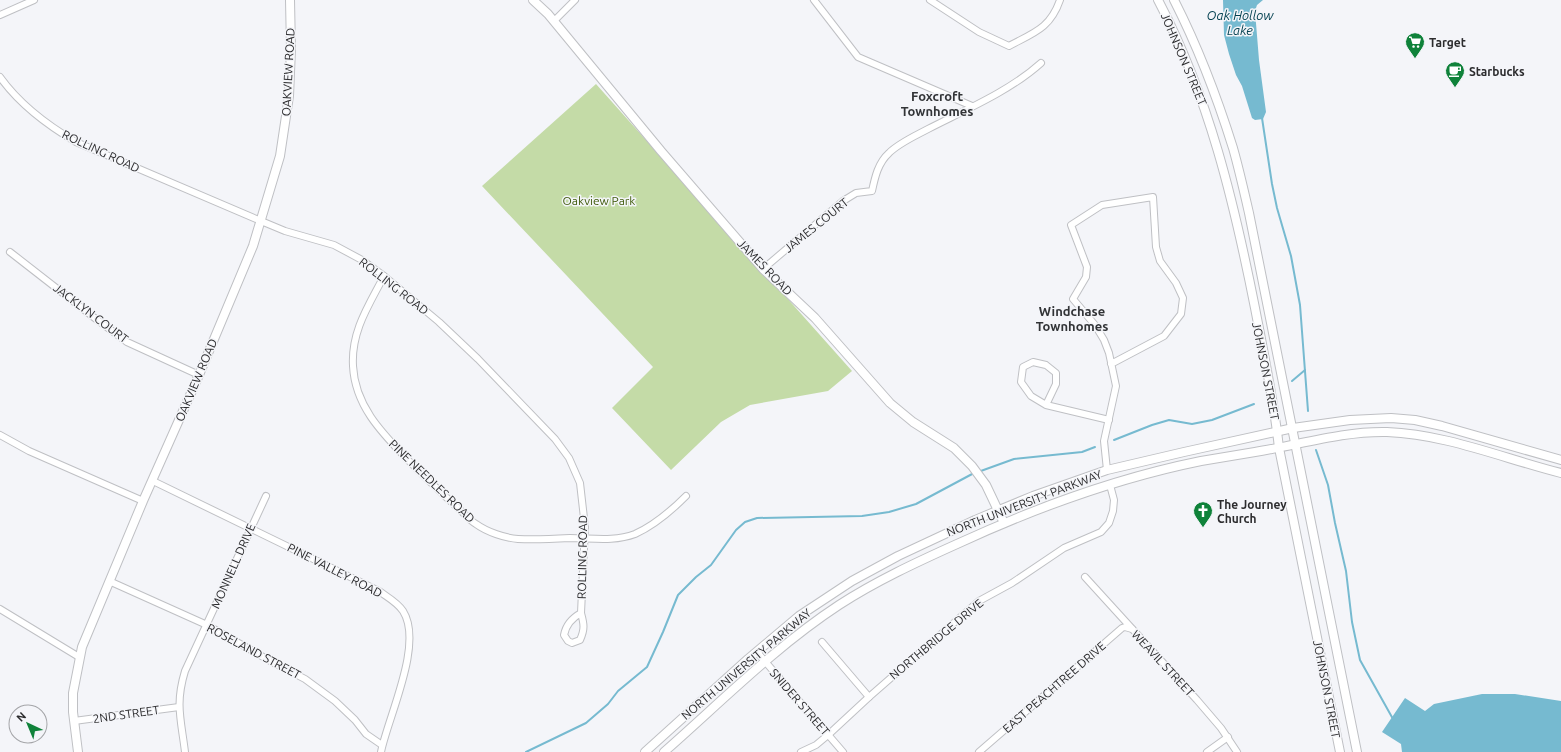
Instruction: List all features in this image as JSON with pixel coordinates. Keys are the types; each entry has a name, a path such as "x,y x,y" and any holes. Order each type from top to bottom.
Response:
{"main road":[{"name":"OAKVIEW ROAD","path":"78,752 74,721 73,693 82,647 253,246 280,156 289,96 291,49 290,0"},
{"name":"JAMES ROAD","path":"533,0 554,21 661,151 763,269 815,318 890,403 913,422 947,443 964,457 981,478 1004,523"},
{"name":"JOHNSON STREET","path":"1158,0 1186,59 1203,101 1216,141 1242,242 1275,414 1279,448 1340,752"},
{"name":"JOHNSON STREET","path":"1174,0 1195,44 1216,98 1233,149 1258,250 1357,752"},
{"name":"NORTH UNIVERSITY PARKWAY","path":"645,752 799,616 852,581 941,535 998,510 1107,470 1293,428 1350,420 1391,418 1415,420 1497,441 1561,460"},
{"name":"NORTH UNIVERSITY PARKWAY","path":"664,752 765,662 839,605 925,558 1004,523 1033,511 1110,485 1201,462 1279,448 1334,436 1364,433 1409,434 1459,444 1561,473"}],"street":[{"path":"0,14 34,0"},
{"path":"554,21 575,0"},
{"path":"814,0 858,57 972,106"},
{"path":"930,0 979,32 1008,46 1034,34 1042,27 1056,12 1060,0"},
{"name":"JAMES COURT","path":"763,269 843,201 856,193 872,191 879,166 889,153 908,140 1027,76 1040,63"},
{"name":"ROLLING ROAD","path":"0,77 6,86 28,110 76,142 286,231 334,245 362,260 384,276 439,322 478,359 555,439 569,458 580,483 585,527 581,613 584,624 584,632 580,640 572,642 564,635 565,628 571,620 581,613"},
{"path":"1107,470 1104,441 1116,386 1111,364 1109,353 1104,340 1095,325 1073,299 1086,277 1087,267 1071,225 1102,205 1153,197 1156,247 1160,261 1176,283 1183,298 1181,314 1164,336 1111,364"},
{"name":"JACKLYN COURT","path":"10,252 127,342 199,375"},
{"name":"PINE NEEDLES ROAD","path":"384,276 369,302 355,340 353,365 361,401 381,431 438,490 476,524 490,531 518,539 613,539 636,533 655,524 686,496"},
{"path":"1046,405 1056,384 1056,373 1046,365 1033,362 1023,367 1021,382 1031,396 1046,405 1109,420"},
{"path":"0,435 30,451 143,501"},
{"name":"PINE VALLEY ROAD","path":"153,481 379,591 392,600 403,611 408,624 410,640 400,689 381,752"},
{"name":"NORTHBRIDGE DRIVE","path":"801,752 816,744 828,735 869,697 979,601 1012,583 1064,548 1101,532 1109,524 1113,511 1114,500 1110,485"},
{"name":"MONNELL DRIVE","path":"185,752 179,706 180,688 185,671 266,496"},
{"name":"WEAVIL STREET","path":"1085,577 1197,700 1228,737 1237,752"},
{"name":"ROSELAND STREET","path":"109,581 207,625 305,679 335,701 355,720 366,734 382,745"},
{"path":"0,609 79,658"},
{"name":"EAST PEACHTREE DRIVE","path":"979,752 1122,628 1125,627 1132,629"},
{"path":"822,642 869,697"},
{"name":"SNIDER STREET","path":"757,652 843,752"},
{"name":"2ND STREET","path":"74,721 179,706"},
{"path":"1207,752 1228,737"}],"green space":[{"name":"Oakview Park","path":"596,84 852,371 828,391 750,405 721,422 671,470 612,408 653,367 482,186"}],"water":[{"name":"Oak Hollow Lake","path":"1223,0 1263,0 1257,5 1255,11 1259,60 1266,112 1263,119 1255,120 1252,118 1242,86 1236,75 1224,35"},
{"path":"1482,694 1515,694 1561,701 1561,752 1402,752 1401,744 1382,732 1405,698 1425,711 1434,704"}],"waterway":[{"path":"1262,118 1272,184 1277,208 1291,256 1300,305 1308,411"},
{"path":"1292,381 1305,370"},
{"path":"1114,440 1169,420 1192,424 1212,420 1254,404"},
{"path":"978,472 1014,459 1082,452 1095,447"},
{"path":"1316,450 1328,485 1346,571 1352,622 1360,660 1393,719"},
{"path":"526,752 586,723 608,704 618,691 647,667 678,595 696,577 711,565 736,530 745,522 757,518 862,516 889,512 916,504 974,473"}],"place":[{"name":"Target","path":"1415,59"},
{"name":"Starbucks","path":"1455,88"},
{"name":"The Journey Church","path":"1203,528"}],"district":[{"name":"Foxcroft Townhomes","path":"937,104"},
{"name":"Windchase Townhomes","path":"1072,318"}]}
